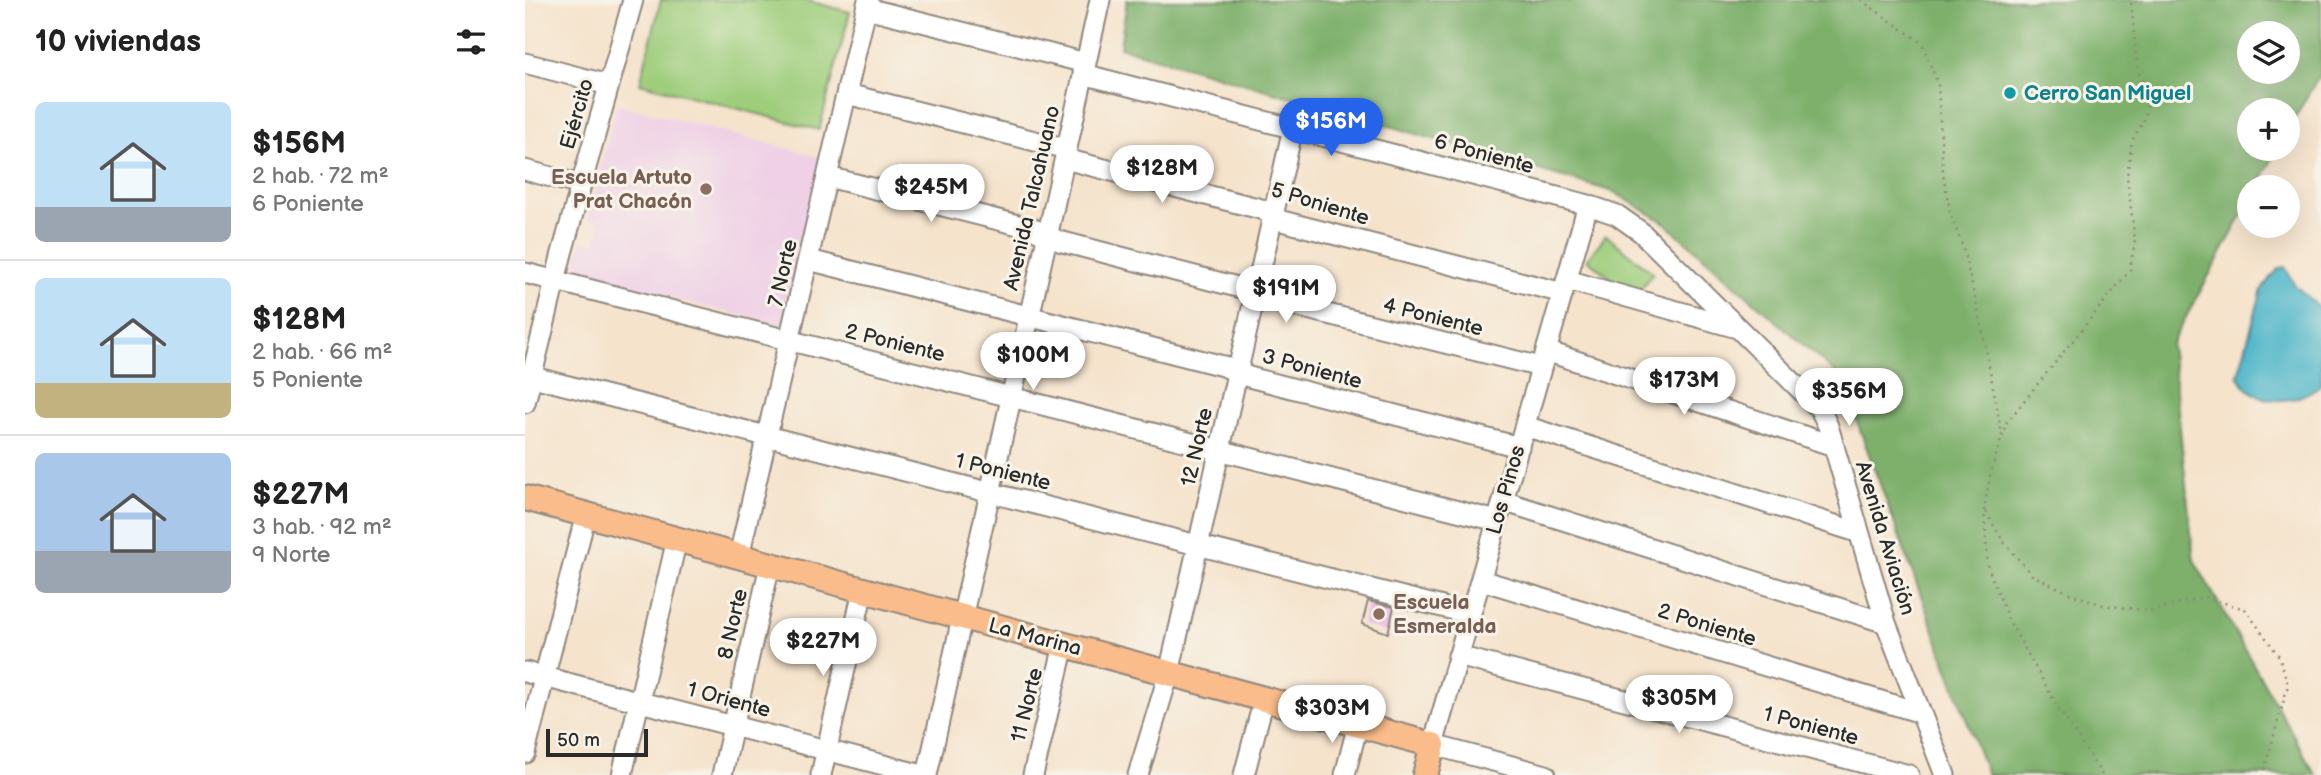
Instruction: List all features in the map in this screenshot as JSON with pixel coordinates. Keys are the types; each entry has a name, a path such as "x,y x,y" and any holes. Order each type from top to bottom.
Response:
{"main road":[{"name":"La Marina","path":"525,498 1433,745"},
{"name":"Los Pinos","path":"1425,775 1433,745"}],"street":[{"name":"Ejército","path":"525,403 529,376 633,0"},
{"name":"Avenida Talcahuano","path":"924,775 1100,0"},
{"name":"6 Poniente","path":"867,4 1293,128 1588,205"},
{"name":"7 Norte","path":"739,556 867,4"},
{"path":"525,63 609,85"},
{"name":"5 Poniente","path":"847,94 1261,209 1282,221 1565,286"},
{"name":"12 Norte","path":"1138,775 1170,673 1293,128"},
{"path":"525,170 581,185"},
{"name":"4 Poniente","path":"828,177 1034,229 1047,236 1255,294 1544,359"},
{"name":"Los Pinos","path":"1433,745 1588,205"},
{"name":"Avenida Aviación","path":"1588,205 1617,215 1635,228 1815,402 1824,417 1834,446 1857,532 1886,623 1945,775"},
{"name":"3 Poniente","path":"809,260 1519,447"},
{"name":"2 Poniente","path":"525,273 1497,521"},
{"path":"1565,286 1741,329"},
{"path":"1544,359 1834,446"},
{"name":"1 Poniente","path":"529,376 1471,614"},
{"path":"1525,426 1857,532"},
{"path":"1503,501 1886,623"},
{"path":"525,752 586,514"},
{"path":"622,775 677,539"},
{"name":"8 Norte","path":"722,775 770,565"},
{"name":"2 Poniente","path":"1481,580 1921,713"},
{"path":"821,775 863,590"},
{"name":"11 Norte","path":"1033,775 1064,645"},
{"name":"1 Poniente","path":"1458,656 1909,775"},
{"name":"1 Oriente","path":"525,672 924,775"},
{"path":"1244,775 1264,699"},
{"path":"1345,775 1358,724"},
{"name":"La Marina","path":"1433,745 1546,775"}],"path":[{"path":"1861,0 1921,43 1938,85 1944,173 1950,213 1963,248 1982,328 2002,437"},
{"path":"2102,775 2059,709 2008,619 1988,567 1984,509 1991,471 2007,422 2130,270 2136,241 2127,176 2132,141 2143,122 2149,101 2137,67 2131,0"},
{"path":"1984,509 2003,541 2032,575 2069,593 2103,605 2150,611 2204,597 2245,609 2279,656 2288,685 2263,775"}],"shaded area":[{"name":"Escuela Artuto Prat Chacón","path":"617,104 824,158 783,326 580,276 576,262 582,240 595,244 600,223 587,219"}],"green space":[{"path":"661,0 804,0 850,12 819,130 640,83"},
{"path":"1127,0 2321,0 2321,78 2317,79 2300,109 2300,98 2237,98 2237,161 2271,161 2264,175 2237,175 2237,225 2171,344 2194,560 2316,775 1987,775 1841,378 1665,223 1614,192 1120,47"},
{"path":"1606,235 1653,273 1634,297 1587,259"}],"water":[{"path":"2285,267 2294,284 2321,310 2321,384 2300,397 2276,400 2254,393 2238,375 2262,289 2279,268"}],"building":[{"name":"Escuela Esmeralda","path":"1368,601 1394,607 1388,633 1362,624"}],"place":[{"name":"Cerro San Miguel","path":"2010,93"},
{"name":"Escuela Artuto Prat Chacón","path":"706,189"},
{"name":"Escuela Esmeralda","path":"1379,614"}]}
